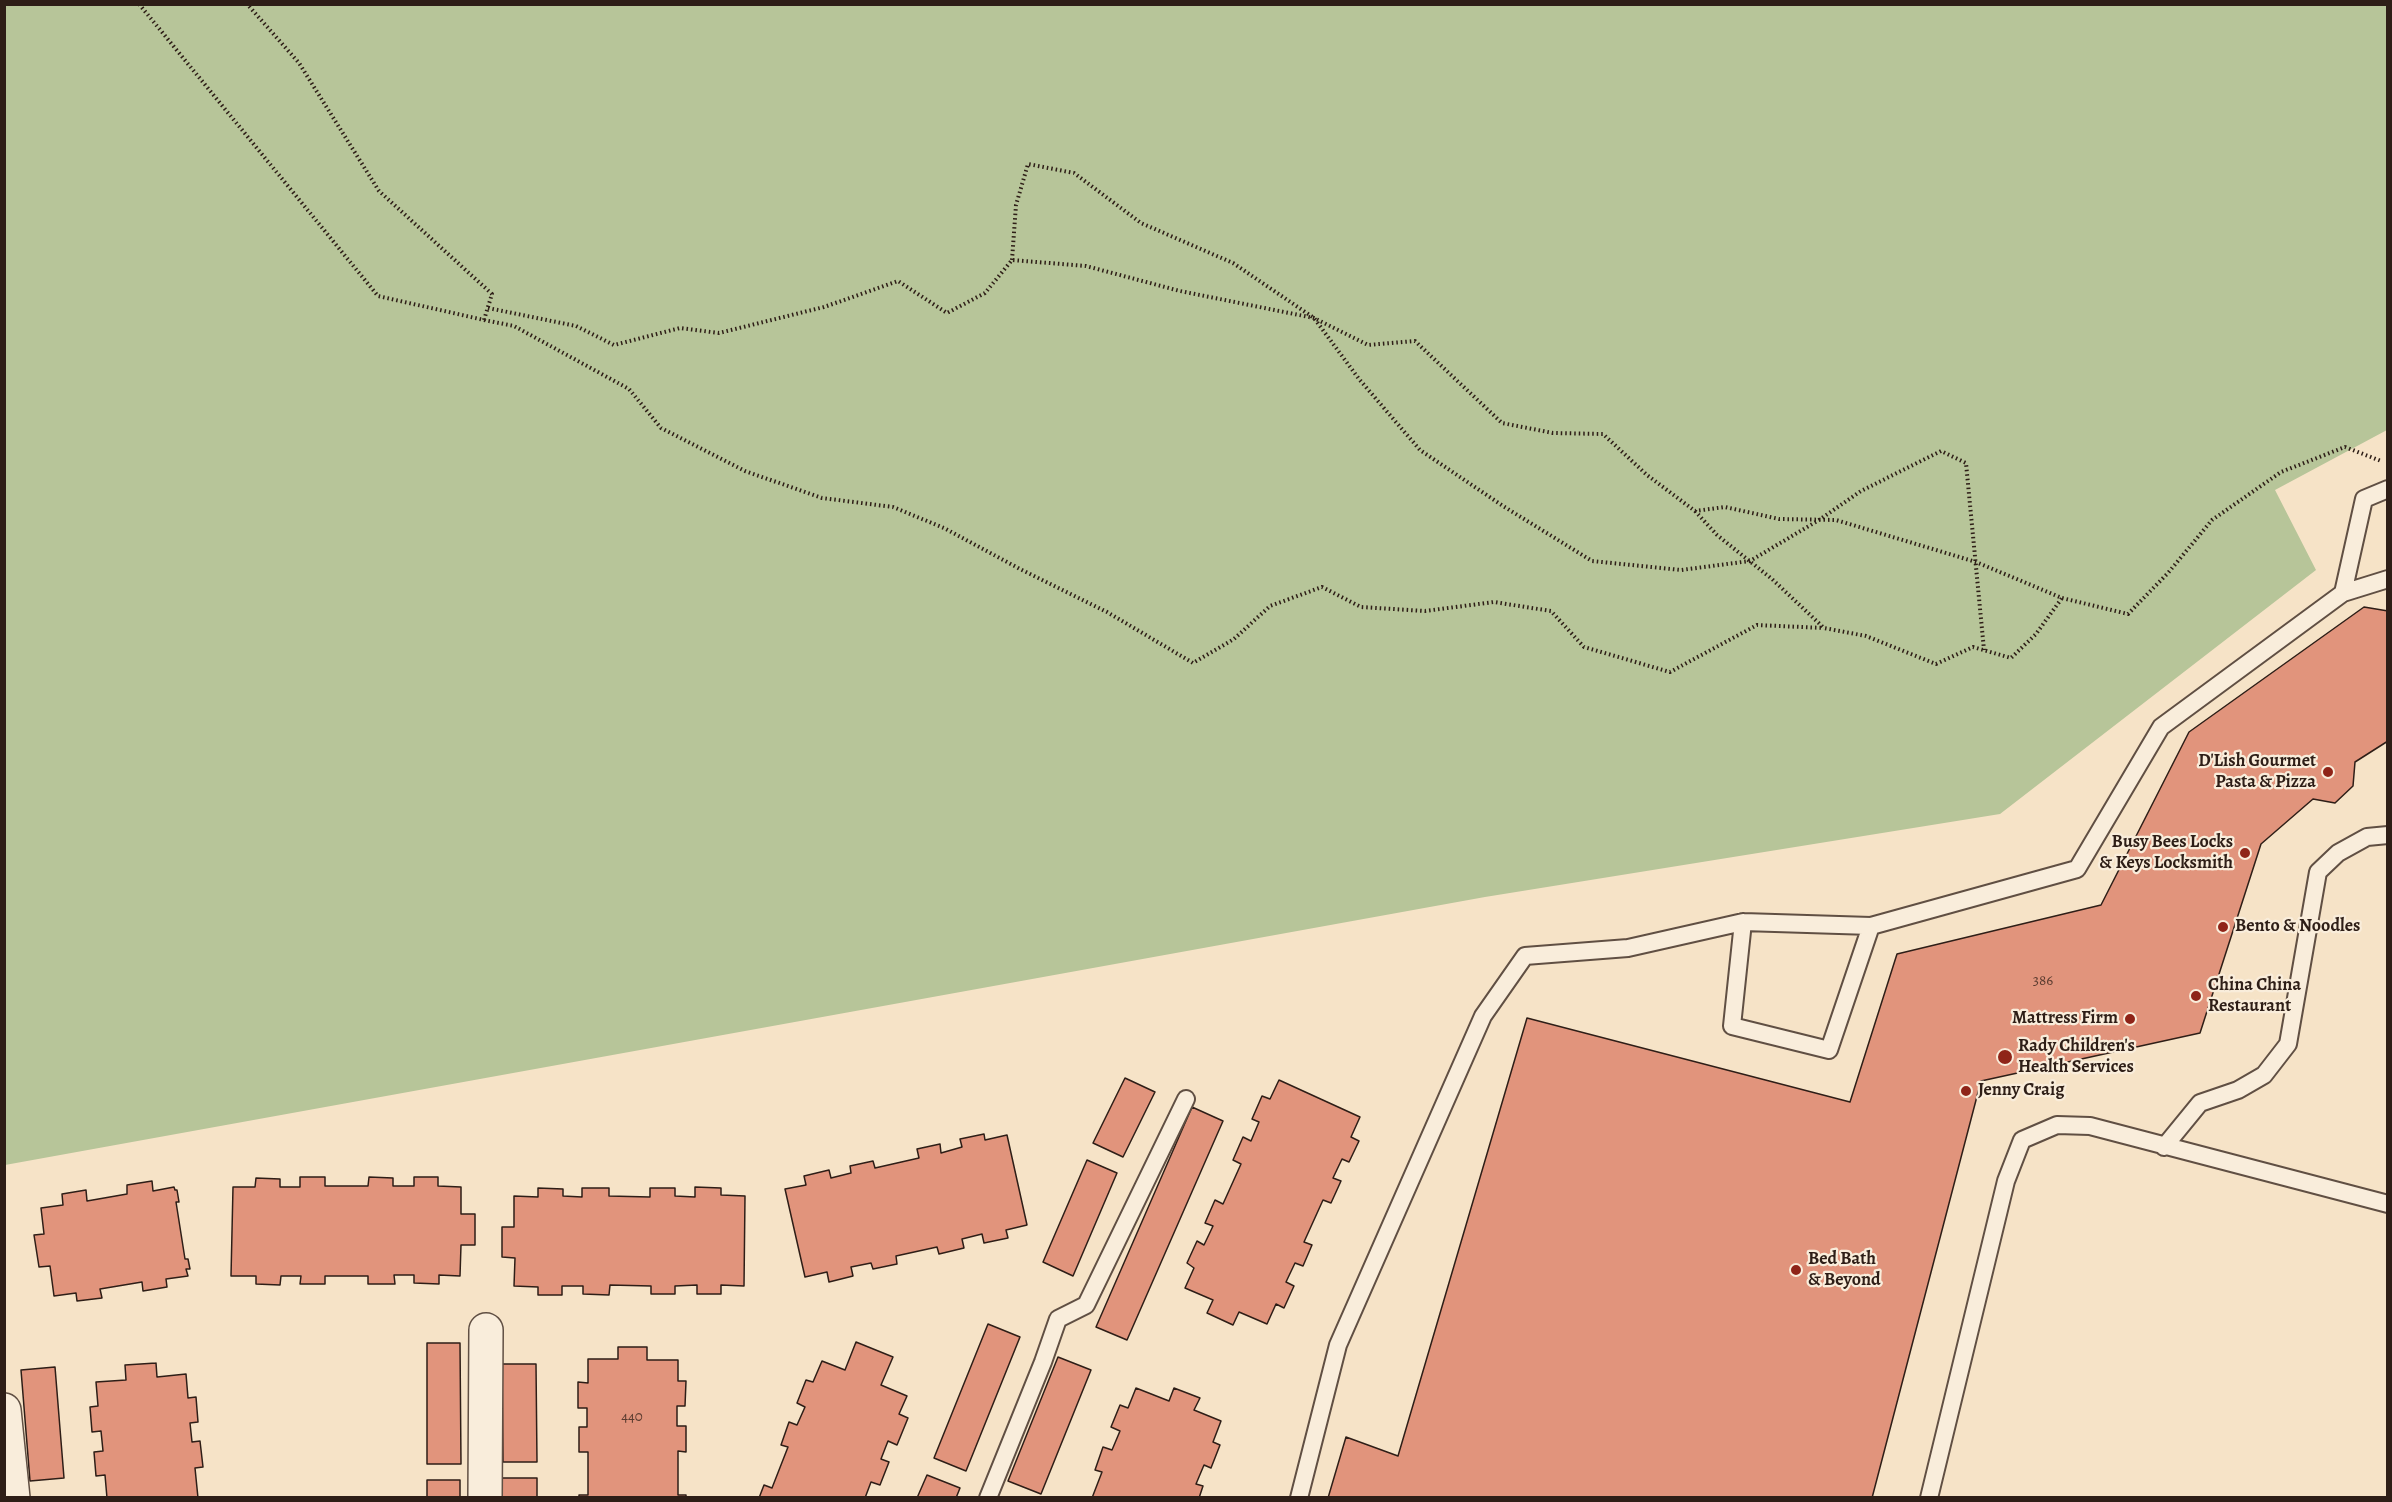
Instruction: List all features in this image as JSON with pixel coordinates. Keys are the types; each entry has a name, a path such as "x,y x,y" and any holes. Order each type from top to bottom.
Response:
{"street":[{"path":"485,1497 486,1330"},
{"path":"4,1410 13,1497"}],"lane":[{"path":"2343,593 2364,499 2388,489"},
{"path":"1299,1497 1338,1345 1483,1016 1525,956 1628,948 1743,922 1871,926 2077,869 2161,727 2343,593 2388,579"},
{"path":"2164,1147 2200,1103 2238,1090 2264,1075 2288,1044 2318,872 2338,853 2367,837 2388,835"},
{"path":"1743,922 1732,1026 1829,1050 1871,926"},
{"path":"988,1497 1043,1362 1058,1318 1086,1305 1186,1099"},
{"path":"1929,1497 2006,1181 2022,1140 2057,1125 2090,1126 2388,1204"}],"path":[{"path":"139,4 378,296 514,326 629,388 661,428 745,471 822,498 893,507 944,528 1107,612 1193,663 1234,639 1270,606 1322,587 1361,607 1425,611 1494,602 1551,611 1584,647 1671,672 1757,625 1824,627 1866,636 1936,664 1973,646 2011,658 2036,634 2062,598"},
{"path":"247,4 298,63 379,191 492,294 484,320"},
{"path":"488,308 576,326 614,345 681,328 719,333 824,307 898,281 947,313 985,293 1012,260 1016,206 1028,164 1074,173 1141,223 1233,263 1314,318 1368,345 1415,341 1502,423 1553,433 1604,434 1647,475 1695,511 1717,535 1772,579 1824,627"},
{"path":"1012,260 1086,266 1180,291 1314,318 1359,379 1420,450 1503,506 1592,561 1681,570 1750,561 1820,520 1861,491 1941,451 1966,463 1984,650"},
{"path":"1695,511 1725,507 1779,519 1836,520 1976,562 2062,598 2128,614 2168,573 2212,520 2281,472 2345,447 2388,463"}],"green space":[{"path":"5,4 2387,5 2387,430 2275,490 2316,570 2000,814 1485,897 5,1165"}],"building":[{"path":"2364,607 2388,611 2388,741 2355,762 2353,786 2335,803 2313,799 2261,844 2200,1033 1981,1081 1872,1498 1328,1498 1346,1437 1398,1456 1527,1018 1850,1102 1897,954 2101,905 2189,732"},
{"path":"1125,1078 1155,1092 1123,1157 1093,1143"},
{"path":"1279,1080 1360,1117 1351,1137 1359,1141 1349,1162 1342,1159 1333,1178 1341,1181 1331,1203 1323,1200 1304,1242 1312,1245 1303,1266 1295,1263 1286,1282 1294,1286 1284,1308 1276,1304 1267,1324 1239,1312 1233,1325 1207,1313 1213,1300 1185,1288 1194,1268 1187,1263 1197,1241 1204,1245 1213,1226 1205,1223 1215,1200 1223,1204 1241,1164 1233,1160 1243,1137 1251,1141 1259,1122 1252,1119 1262,1096 1270,1099"},
{"path":"1192,1107 1223,1121 1127,1340 1096,1327"},
{"path":"984,1134 985,1140 1007,1135 1027,1225 1006,1230 1008,1238 984,1243 982,1234 962,1239 964,1248 939,1254 937,1247 896,1256 897,1264 873,1269 871,1263 851,1267 853,1276 829,1282 827,1272 805,1277 785,1189 806,1185 804,1176 829,1170 831,1178 851,1173 850,1166 873,1161 875,1168 919,1158 917,1149 940,1144 941,1153 962,1147 960,1139"},
{"path":"1087,1160 1117,1173 1073,1276 1043,1262"},
{"path":"300,1177 325,1177 325,1186 368,1186 369,1177 393,1178 393,1186 414,1186 414,1177 438,1177 438,1186 461,1187 461,1214 475,1214 475,1245 461,1245 460,1276 439,1275 439,1284 414,1283 414,1275 394,1275 395,1284 368,1284 368,1276 325,1276 325,1284 300,1284 301,1276 281,1276 280,1285 256,1284 256,1276 231,1276 233,1187 255,1187 256,1178 280,1179 280,1187 300,1187"},
{"path":"152,1181 153,1191 174,1187 177,1190 179,1202 176,1202 185,1259 188,1259 190,1269 186,1269 188,1276 166,1279 167,1287 143,1291 142,1282 100,1289 102,1298 77,1301 76,1293 54,1296 50,1266 39,1267 34,1235 44,1234 41,1208 63,1205 62,1194 86,1190 87,1201 127,1194 127,1185"},
{"path":"695,1187 721,1188 721,1195 745,1196 744,1286 721,1285 721,1294 697,1294 697,1285 675,1286 675,1294 651,1294 651,1286 610,1285 609,1295 583,1294 583,1286 562,1286 562,1295 538,1295 538,1287 514,1286 515,1258 502,1257 502,1227 514,1227 514,1196 538,1197 538,1188 563,1189 563,1196 582,1197 582,1188 609,1188 609,1196 650,1197 650,1188 675,1188 675,1196 695,1197"},
{"path":"988,1324 1020,1337 966,1471 934,1458"},
{"path":"856,1342 893,1357 881,1385 907,1396 899,1414 908,1418 897,1445 888,1441 881,1459 889,1462 880,1485 871,1482 865,1498 759,1498 764,1485 772,1488 788,1447 781,1445 789,1422 797,1425 805,1407 797,1403 806,1380 813,1382 822,1361 845,1370"},
{"path":"427,1343 460,1343 461,1464 427,1464"},
{"path":"618,1347 647,1347 647,1360 678,1360 678,1381 686,1381 685,1406 677,1406 677,1426 686,1426 686,1452 678,1451 678,1495 686,1495 686,1498 579,1498 579,1495 588,1495 588,1452 579,1452 579,1427 587,1427 587,1408 578,1408 578,1382 588,1383 588,1359 618,1359"},
{"path":"1058,1357 1091,1370 1041,1494 1008,1481"},
{"path":"156,1363 157,1377 186,1374 188,1398 196,1397 198,1422 190,1423 192,1442 200,1441 203,1467 195,1468 198,1498 107,1498 105,1475 96,1476 94,1452 103,1451 101,1431 92,1432 90,1407 98,1406 96,1382 126,1380 125,1365"},
{"path":"502,1364 536,1364 537,1462 503,1462"},
{"path":"55,1367 64,1478 30,1481 21,1370"},
{"path":"1136,1388 1169,1401 1174,1388 1200,1398 1194,1410 1221,1421 1213,1442 1220,1445 1211,1468 1204,1465 1196,1484 1203,1486 1199,1498 1092,1498 1102,1472 1095,1470 1103,1447 1112,1450 1120,1431 1111,1427 1120,1405 1128,1408"},
{"path":"927,1475 960,1488 956,1498 917,1498"},
{"path":"502,1478 537,1478 537,1498 502,1498"},
{"path":"427,1480 460,1480 460,1498 427,1498"}],"place":[{"name":"D'Lish Gourmet Pasta & Pizza","path":"2328,772"},
{"name":"Busy Bees Locks & Keys Locksmith","path":"2245,853"},
{"name":"Bento & Noodles","path":"2223,927"},
{"name":"China China Restaurant","path":"2196,996"},
{"name":"Mattress Firm","path":"2130,1019"},
{"name":"Rady Children's Health Services","path":"2005,1057"},
{"name":"Jenny Craig","path":"1966,1091"},
{"name":"Bed Bath & Beyond","path":"1796,1270"}]}
